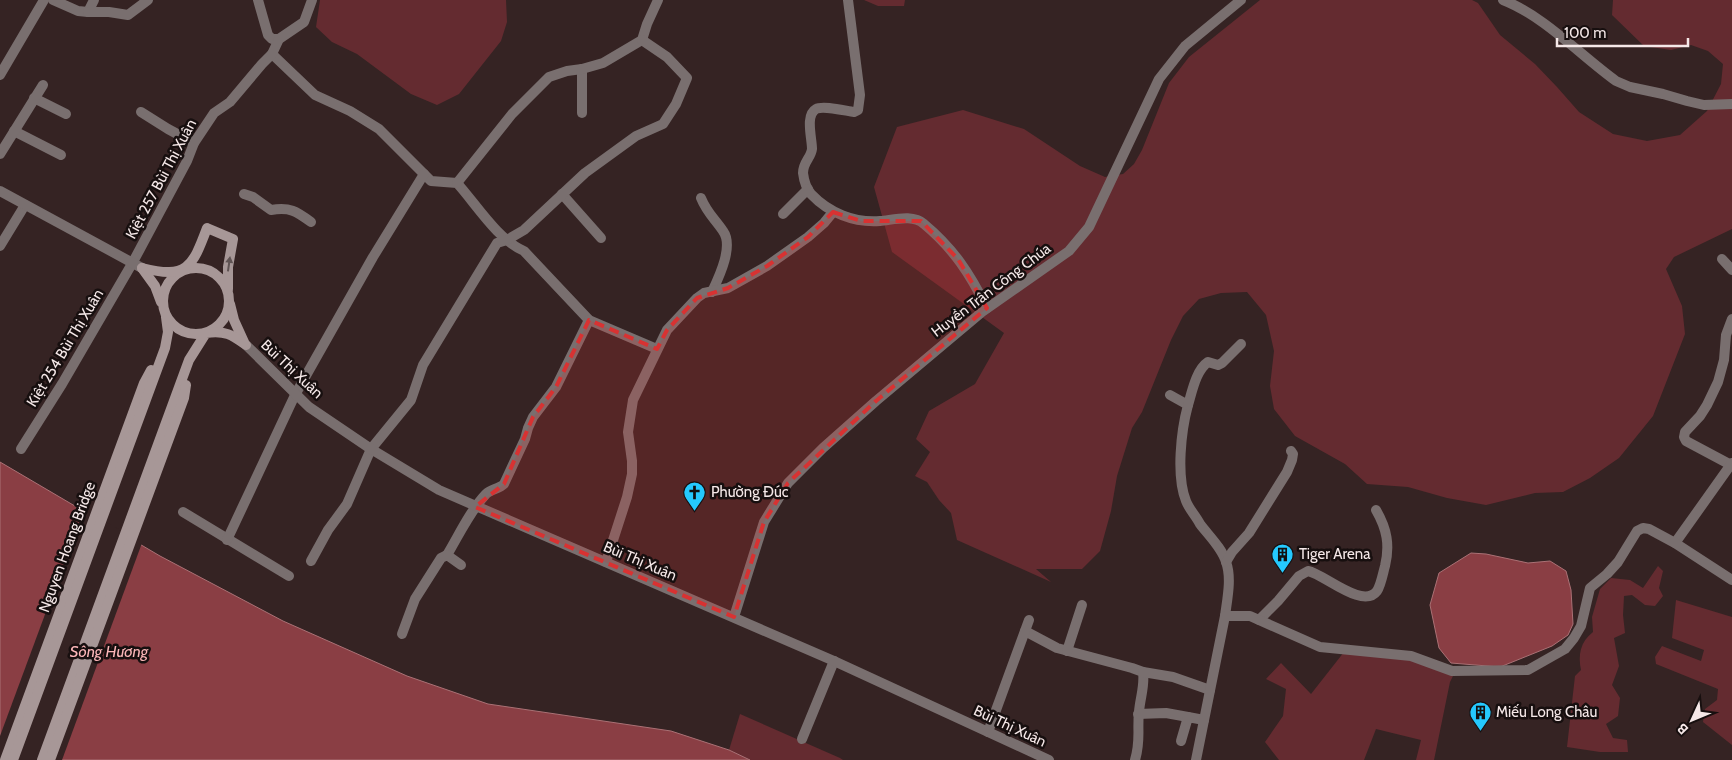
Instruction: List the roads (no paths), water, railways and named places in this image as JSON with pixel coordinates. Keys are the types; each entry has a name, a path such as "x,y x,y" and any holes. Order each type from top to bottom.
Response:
{"main road":[{"path":"50,760 153,469 189,360 206,333 216,328 228,311 228,267 234,239 207,228 199,247 184,270 174,275 167,284 163,295 163,306"},
{"path":"142,268 162,273 174,273 194,267 210,271 222,280 234,320 246,345"},
{"path":"142,268 154,286 166,317 174,326 184,332 195,334 217,331 231,334 246,345"},
{"name":"Nguyen Hoang Bridge","path":"5,760 122,454 165,348 168,332 166,317"},
{"name":"Nguyen Hoang Bridge","path":"13,760 122,454"},
{"path":"42,760 153,469"}],"street":[{"path":"0,74 44,0"},
{"path":"53,0 78,11 128,15 148,0"},
{"path":"88,12 94,0"},
{"path":"258,0 268,35 272,39 280,40"},
{"name":"Kiệt 257 Bùi Thị Xuân","path":"133,262 194,143 214,113 230,102 272,54 280,40 304,22 312,0"},
{"path":"457,183 512,114 545,80 554,74 604,63 642,40 658,0"},
{"path":"848,0 860,95 858,110 854,112 822,107 813,112 810,121 812,151 804,162 803,173 808,189 833,212 846,218 878,222 910,218 921,221 958,258 973,280 987,308"},
{"name":"Huyền Trân Công Chúa","path":"734,617 764,522 788,483 823,448 876,401 987,308 1069,251 1089,227 1159,79 1185,46 1241,0"},
{"path":"1503,0 1518,6 1532,16 1616,81 1630,87 1704,105 1732,104"},
{"path":"311,561 328,530 347,504 371,449 411,400 423,365 497,243 507,240 524,230 585,172 636,136 663,124 676,104 686,81 686,75 667,57 642,40"},
{"path":"272,54 315,95 350,111 379,128 431,181 457,183 507,240 515,247 524,251 589,320 657,349"},
{"path":"582,69 582,113"},
{"path":"0,154 43,85"},
{"path":"34,98 66,114"},
{"path":"141,112 194,143"},
{"path":"14,131 61,156"},
{"path":"227,540 295,395 373,257 424,174"},
{"path":"783,214 808,189"},
{"path":"0,191 142,268"},
{"path":"244,194 253,197 271,210 283,208 295,211 311,222"},
{"path":"562,194 602,238"},
{"path":"701,198 706,210 724,231 726,242 724,265 712,292"},
{"path":"0,246 24,205"},
{"path":"606,562 627,497 632,474 628,432 633,400 667,330 692,302 704,293 728,288 767,266 808,237 833,212"},
{"path":"1722,259 1732,270"},
{"name":"Kiệt 254 Bùi Thị Xuân","path":"21,449 60,389 133,262"},
{"path":"1675,543 1731,464 1686,441 1684,437 1685,432 1707,405 1718,382 1724,360 1726,335 1732,319"},
{"path":"402,634 415,599 441,558 447,556 475,507 486,494 504,484 533,417 556,386 589,320"},
{"path":"1196,760 1225,616 1228,586 1226,562 1187,504 1182,489 1180,478 1185,418 1188,405 1205,364 1208,362 1218,365 1222,363 1241,344"},
{"name":"Bùi Thị Xuân","path":"246,345 309,407 371,449 439,490 834,661 1049,760"},
{"path":"1170,395 1188,405"},
{"path":"1226,562 1232,552 1249,533 1287,472 1292,460 1293,454 1291,451"},
{"path":"1259,620 1299,576 1308,571 1351,594 1362,597 1371,596 1377,591 1385,566 1388,542 1382,521 1376,510"},
{"path":"183,512 289,576"},
{"path":"1225,616 1250,616 1320,647 1411,656 1452,671 1528,670 1565,649 1574,638 1583,620 1590,588 1608,574 1618,562 1637,531 1643,528 1649,529 1675,543 1732,580"},
{"path":"447,556 461,565"},
{"path":"1067,651 1082,605"},
{"path":"988,732 1029,620"},
{"path":"1025,631 1067,651 1143,672 1173,677 1210,690"},
{"path":"802,739 834,661"},
{"path":"1135,760 1139,743 1138,714 1144,683 1143,672"},
{"path":"1138,714 1166,714 1204,720"},
{"path":"1181,741 1188,717"}],"water":[{"name":"Sông Hương","path":"0,462 160,556 283,621 407,676 488,704 671,731 729,750 750,760 0,760"},
{"path":"1471,553 1486,554 1528,563 1550,561 1566,571 1571,590 1573,624 1568,635 1552,646 1500,667 1451,663 1439,648 1430,605 1439,573"}],"place":[{"name":"Phường Đúc","path":"695,511"},
{"name":"Tiger Arena","path":"1283,573"},
{"name":"Miếu Long Châu","path":"1480,731"}]}
